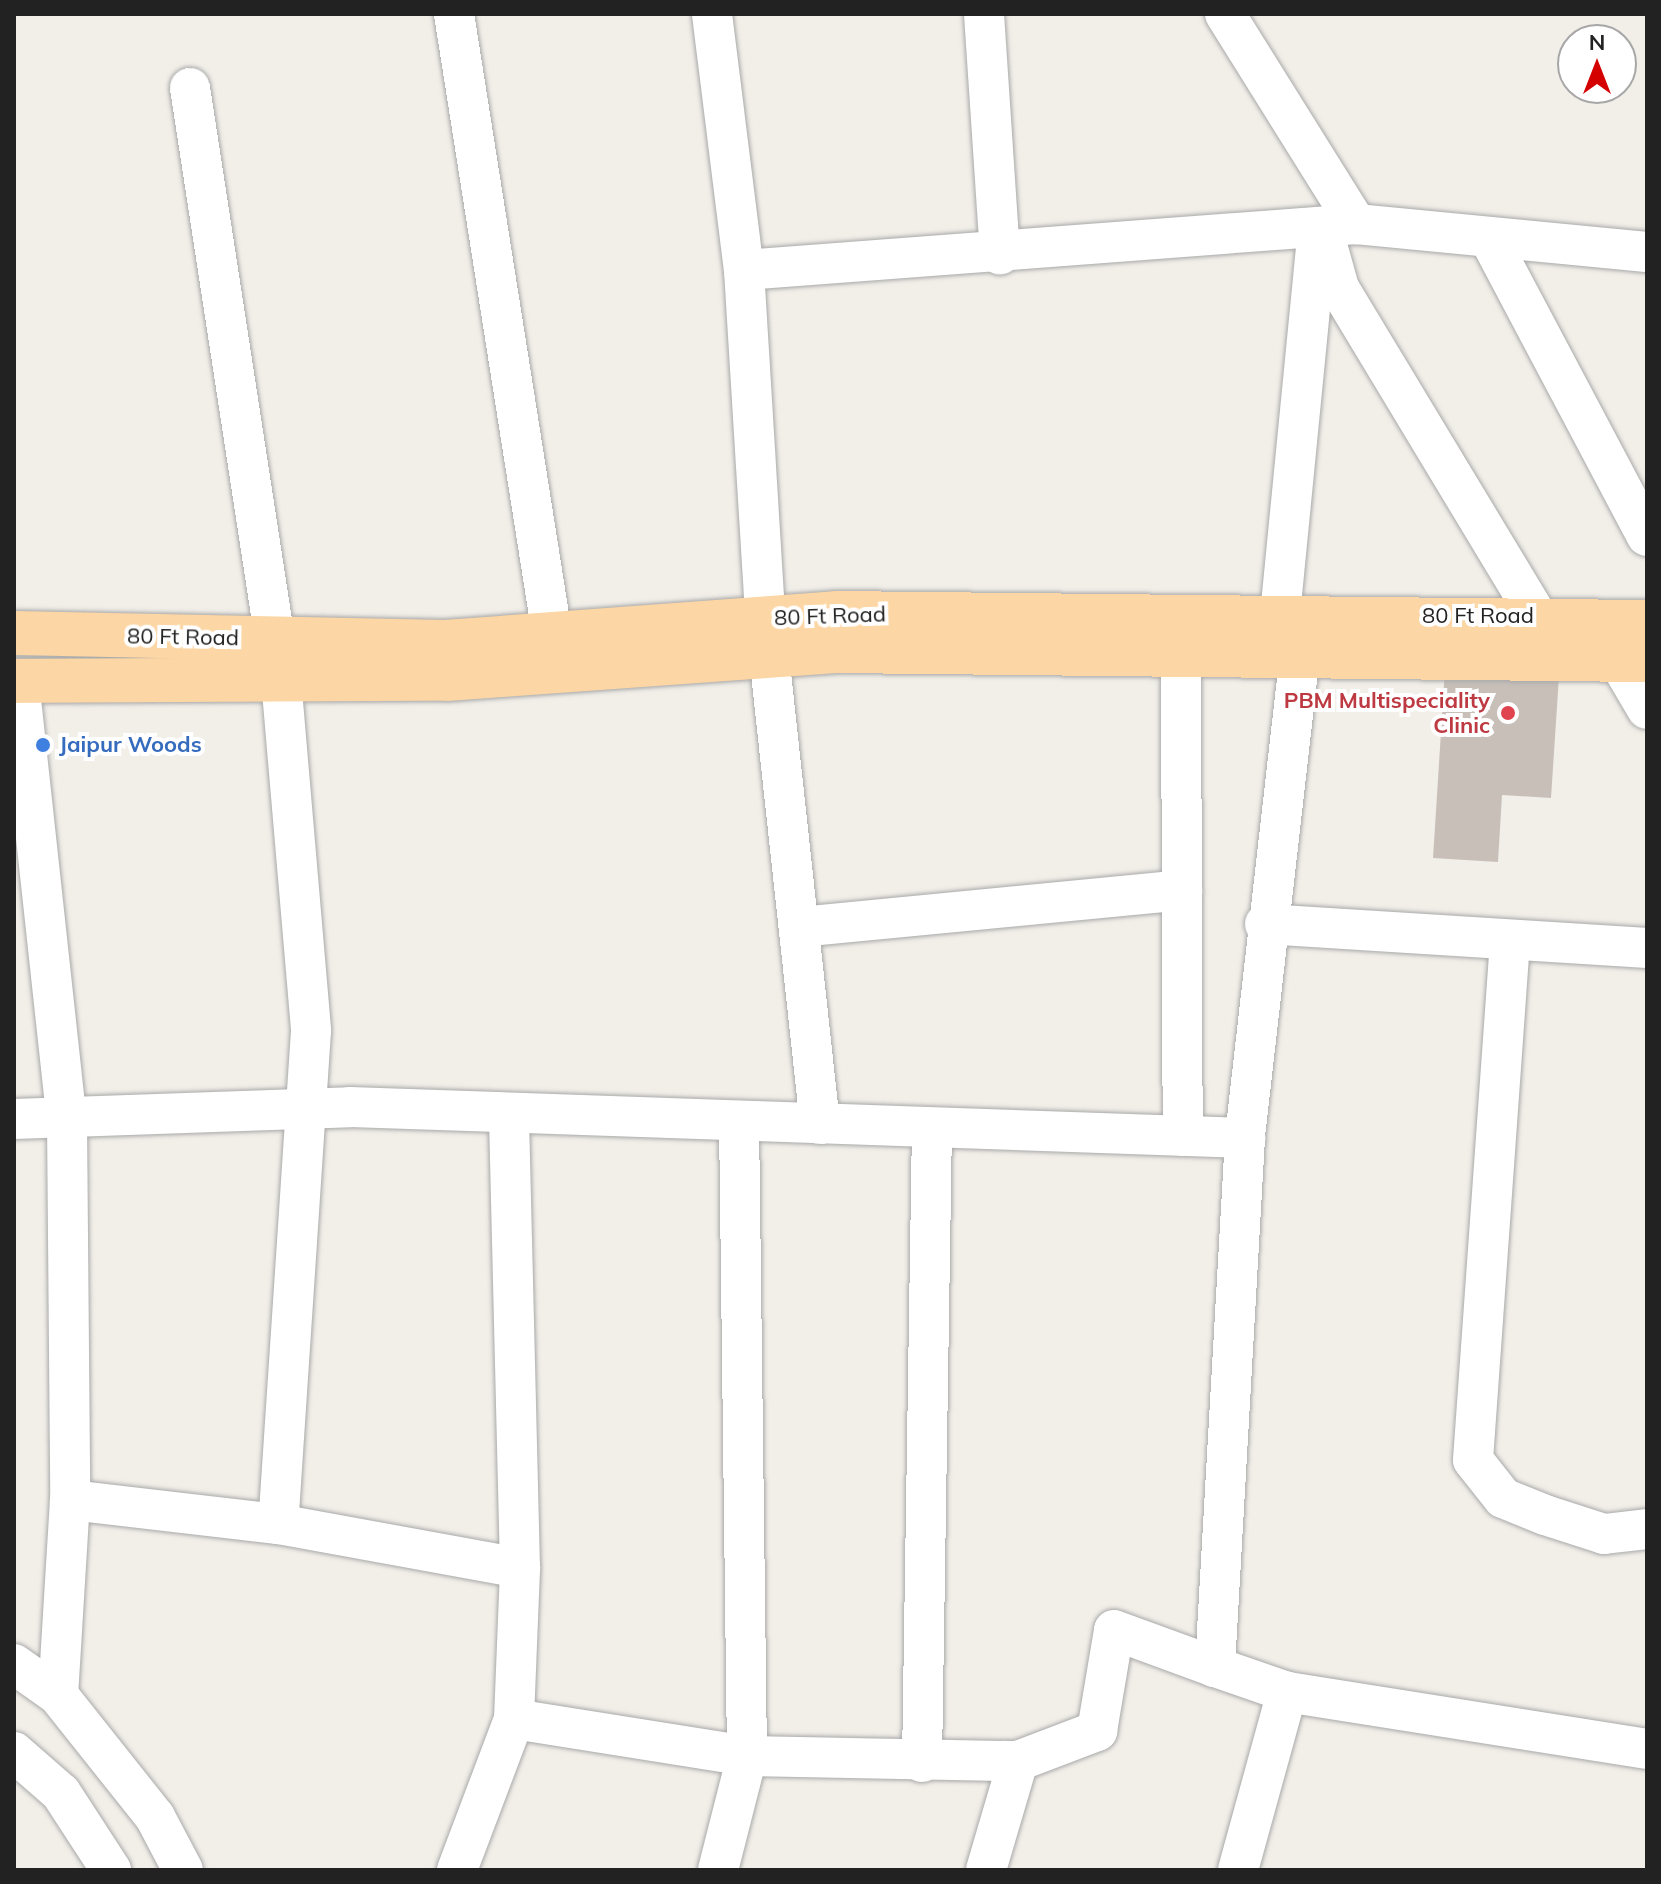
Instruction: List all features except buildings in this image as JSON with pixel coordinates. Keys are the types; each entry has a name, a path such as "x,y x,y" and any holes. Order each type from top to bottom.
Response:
{"main road":[{"name":"80 Ft Road","path":"14,633 447,679 768,637 1280,615 1537,616 1647,622"},
{"name":"80 Ft Road","path":"16,681 552,634 768,637 1181,652 1632,659"}],"street":[{"path":"454,14 552,634"},
{"path":"712,14 744,270 768,637 820,1124"},
{"path":"984,14 1000,254"},
{"path":"1225,14 1332,226 1339,288 1537,616"},
{"path":"190,88 278,659 311,1031 278,1524"},
{"path":"744,270 1000,254 1332,226 1647,252"},
{"path":"1280,615 1332,226"},
{"path":"1489,238 1647,536"},
{"path":"1181,652 1183,1136"},
{"path":"1215,1667 1245,1138 1265,924 1300,653"},
{"path":"1632,659 1647,709"},
{"path":"16,681 67,1121 70,1500 58,1695"},
{"path":"800,927 1182,890"},
{"path":"1265,924 1647,948"},
{"path":"1510,941 1473,1460 1503,1498 1545,1515 1604,1534 1647,1529"},
{"path":"14,1119 67,1121 306,1110 509,1113 1245,1138"},
{"path":"457,1870 514,1719 520,1568 509,1113"},
{"path":"718,1870 747,1756 739,1121"},
{"path":"922,1762 932,1128"},
{"path":"70,1500 278,1524 520,1568"},
{"path":"514,1719 747,1756 922,1762 1018,1761 1097,1731 1114,1630 1287,1692 1647,1749"},
{"path":"14,1664 58,1695 155,1817 183,1870"},
{"path":"1238,1870 1287,1692"},
{"path":"14,1752 61,1793 111,1870"},
{"path":"986,1870 1018,1761"}],"place":[{"name":"PBM Multispeciality Clinic","path":"1508,713"},
{"name":"Jaipur Woods","path":"43,745"}]}
